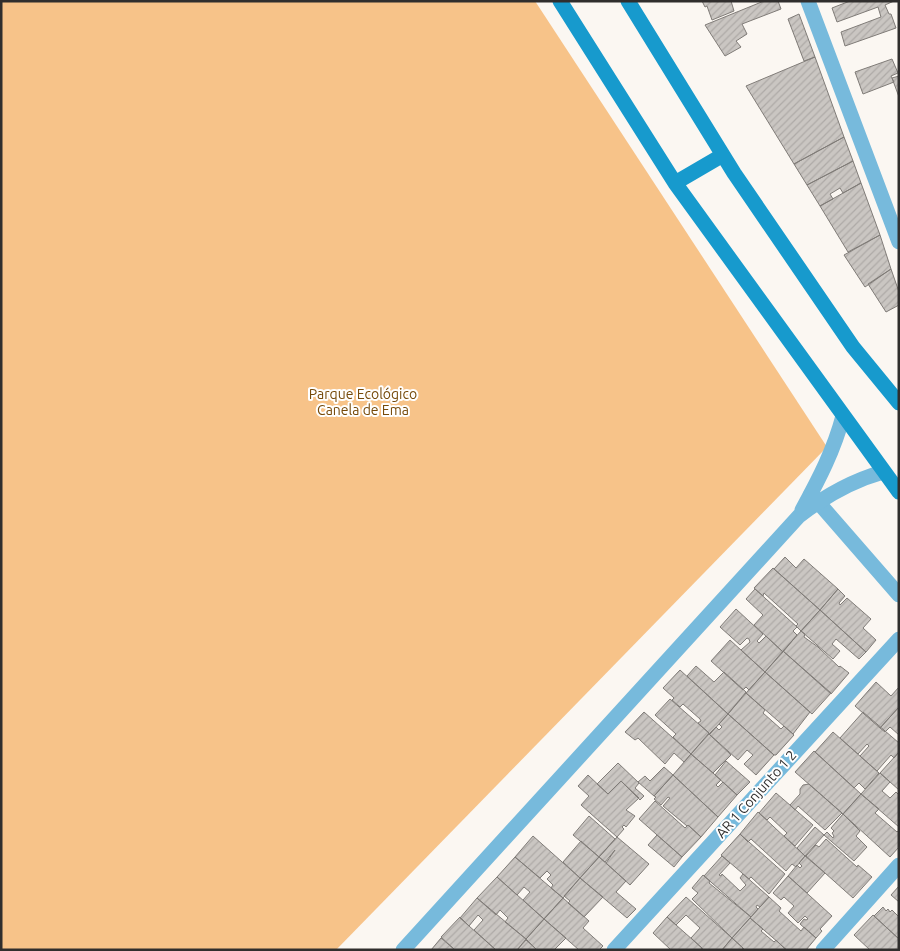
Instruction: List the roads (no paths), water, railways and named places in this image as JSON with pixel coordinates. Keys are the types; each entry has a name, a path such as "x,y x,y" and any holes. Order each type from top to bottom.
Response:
{"main road":[{"path":"560,1 675,183 899,492"},
{"path":"628,1 723,155 853,347 899,403"},
{"path":"675,183 723,155"}],"street":[{"path":"808,1 899,242"},
{"path":"403,950 814,498 838,438 843,416"},
{"path":"814,498 883,472"},
{"path":"814,498 899,595"},
{"name":"AR 1 Conjunto 1 2","path":"614,950 899,638"},
{"path":"823,950 899,865"}],"park label":[{"name":"Parque Ecológico Canela de Ema","path":"363,402"}]}
